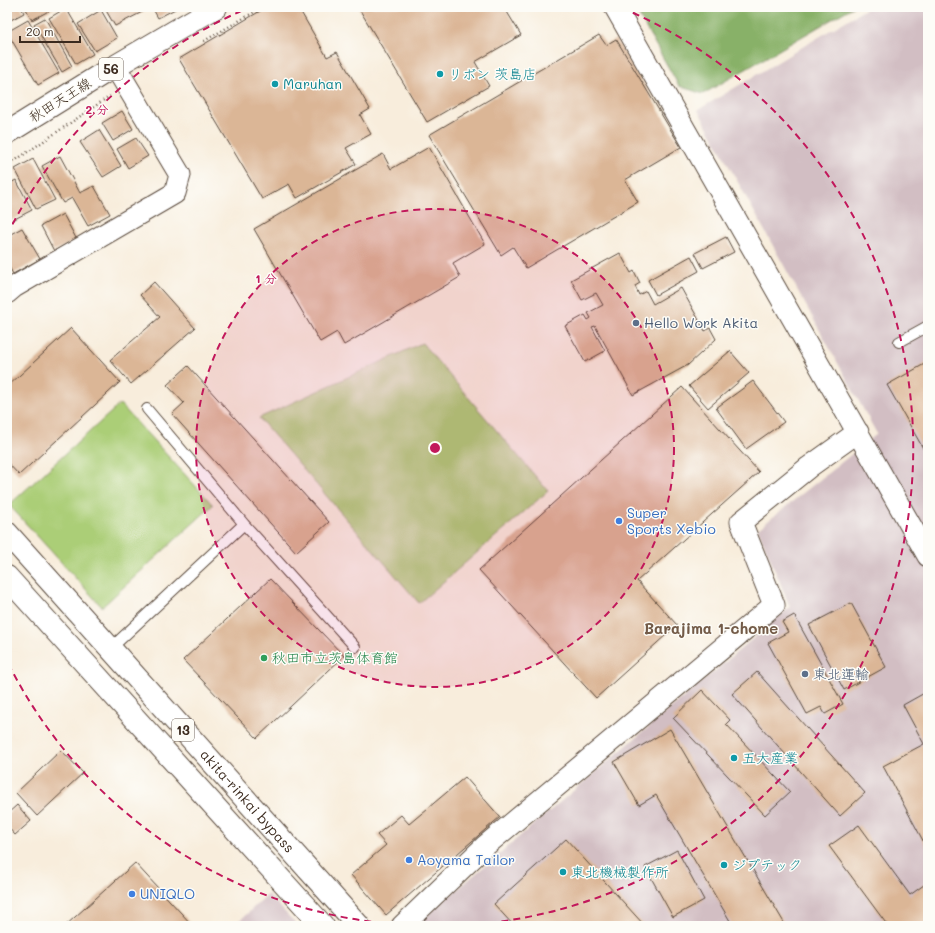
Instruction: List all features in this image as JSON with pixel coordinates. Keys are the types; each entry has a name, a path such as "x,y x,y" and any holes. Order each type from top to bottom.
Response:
{"main road":[{"name":"秋田天王線","path":"7,133 208,9"},
{"name":"akita-rinkai bypass","path":"7,533 359,926"},
{"name":"akita-rinkai bypass","path":"7,577 323,926"}],"street":[{"path":"615,7 928,556"},
{"path":"7,294 14,287 175,193 180,175 115,66"},
{"path":"402,926 486,846 774,605 741,522 809,467 858,432"}],"lane":[{"path":"899,342 928,326"},
{"path":"147,409 244,524 355,648"},
{"path":"110,649 244,524"}],"shaded area":[{"path":"869,7 928,7 928,926 414,926 790,607 758,529 877,434 698,110"},
{"path":"268,894 298,926 234,926"}],"green space":[{"path":"634,7 853,7 703,94 679,86"},
{"path":"422,343 548,491 419,603 259,418"},
{"path":"120,404 213,505 102,607 9,505"}],"building":[{"path":"7,7 21,7 24,13 7,22"},
{"path":"25,7 56,7 32,20"},
{"path":"104,7 144,7 146,10 115,26"},
{"path":"152,7 179,7 158,18"},
{"name":"Maruhan","path":"267,7 298,7 327,57 337,52 370,109 360,115 371,134 346,148 356,164 297,198 289,184 262,199 179,59"},
{"name":"リボン 茨島店","path":"358,7 504,7 521,35 475,62 489,86 427,122"},
{"path":"66,8 93,54 76,64 49,18"},
{"path":"101,10 117,38 95,51 78,24"},
{"path":"45,18 72,66 62,72 34,24"},
{"path":"28,20 59,73 38,85 7,32"},
{"path":"599,35 606,45 616,39 681,147 625,180 638,202 526,268 513,247 501,255 429,135"},
{"path":"122,111 133,129 113,141 102,123"},
{"path":"99,130 121,166 103,177 80,142"},
{"path":"136,138 148,156 128,168 117,149"},
{"path":"429,147 485,244 453,263 460,277 344,345 337,332 320,342 254,229 383,154 391,169"},
{"path":"60,156 80,193 94,186 110,214 88,226 72,198 63,203 42,166"},
{"path":"33,159 55,200 36,209 15,169"},
{"path":"16,180 32,210 7,223 7,185"},
{"path":"63,214 77,240 54,251 41,226"},
{"path":"22,228 40,259 13,274 7,263 7,236"},
{"path":"726,237 734,252 703,268 695,253"},
{"name":"Hello Work Akita","path":"620,253 631,273 634,271 640,283 635,286 639,295 646,291 653,304 681,288 705,331 710,328 716,339 688,365 633,395 595,326 592,327 605,351 585,362 565,326 585,315 588,320 591,318 588,313 603,305 596,293 582,300 571,280"},
{"path":"691,256 699,271 656,295 648,280"},
{"path":"154,282 195,328 131,384 110,360 160,317 140,295"},
{"path":"71,328 120,382 19,475 7,462 7,387"},
{"path":"730,351 749,373 708,408 689,386"},
{"path":"928,362 928,457 887,385"},
{"path":"188,366 329,522 296,552 172,414 184,403 167,385"},
{"path":"753,381 784,422 746,449 716,408"},
{"name":"Super Sports Xebio","path":"682,387 759,472 637,581 677,625 596,698 479,570"},
{"name":"秋田市立茨島体育館","path":"270,579 344,656 257,738 183,660"},
{"path":"851,603 886,667 844,690 809,625"},
{"name":"東北運輸","path":"794,615 843,704 825,714 821,707 807,714 768,643 788,632 782,622"},
{"path":"757,672 865,793 840,816 732,694"},
{"name":"五大産業","path":"702,690 730,720 726,724 790,792 765,815 673,718"},
{"path":"928,691 928,850 883,766 924,744 903,705"},
{"name":"ジプテック","path":"670,729 786,926 733,926 656,795 639,805 614,762"},
{"path":"61,750 83,773 37,816 16,793"},
{"name":"Aoyama Tailor","path":"465,777 500,817 386,915 351,875 386,845 377,835 401,815 409,824"},
{"path":"17,805 31,821 15,835 7,826 7,814"},
{"path":"859,825 910,895 928,882 928,926 888,926 829,846"},
{"name":"東北機械製作所","path":"566,839 645,926 514,926 494,904"},
{"path":"677,850 704,900 673,917 645,867"},
{"name":"UNIQLO","path":"135,863 193,926 65,926"}],"place":[{"name":"リボン 茨島店","path":"440,74"},
{"name":"Maruhan","path":"275,84"},
{"name":"Hello Work Akita","path":"636,323"},
{"name":"Super Sports Xebio","path":"619,521"},
{"name":"秋田市立茨島体育館","path":"264,658"},
{"name":"東北運輸","path":"805,674"},
{"name":"五大産業","path":"734,758"},
{"name":"Aoyama Tailor","path":"409,860"},
{"name":"ジプテック","path":"724,865"},
{"name":"東北機械製作所","path":"563,872"},
{"name":"UNIQLO","path":"132,894"}],"district":[{"name":"Barajima 1-chome","path":"711,629"}]}
